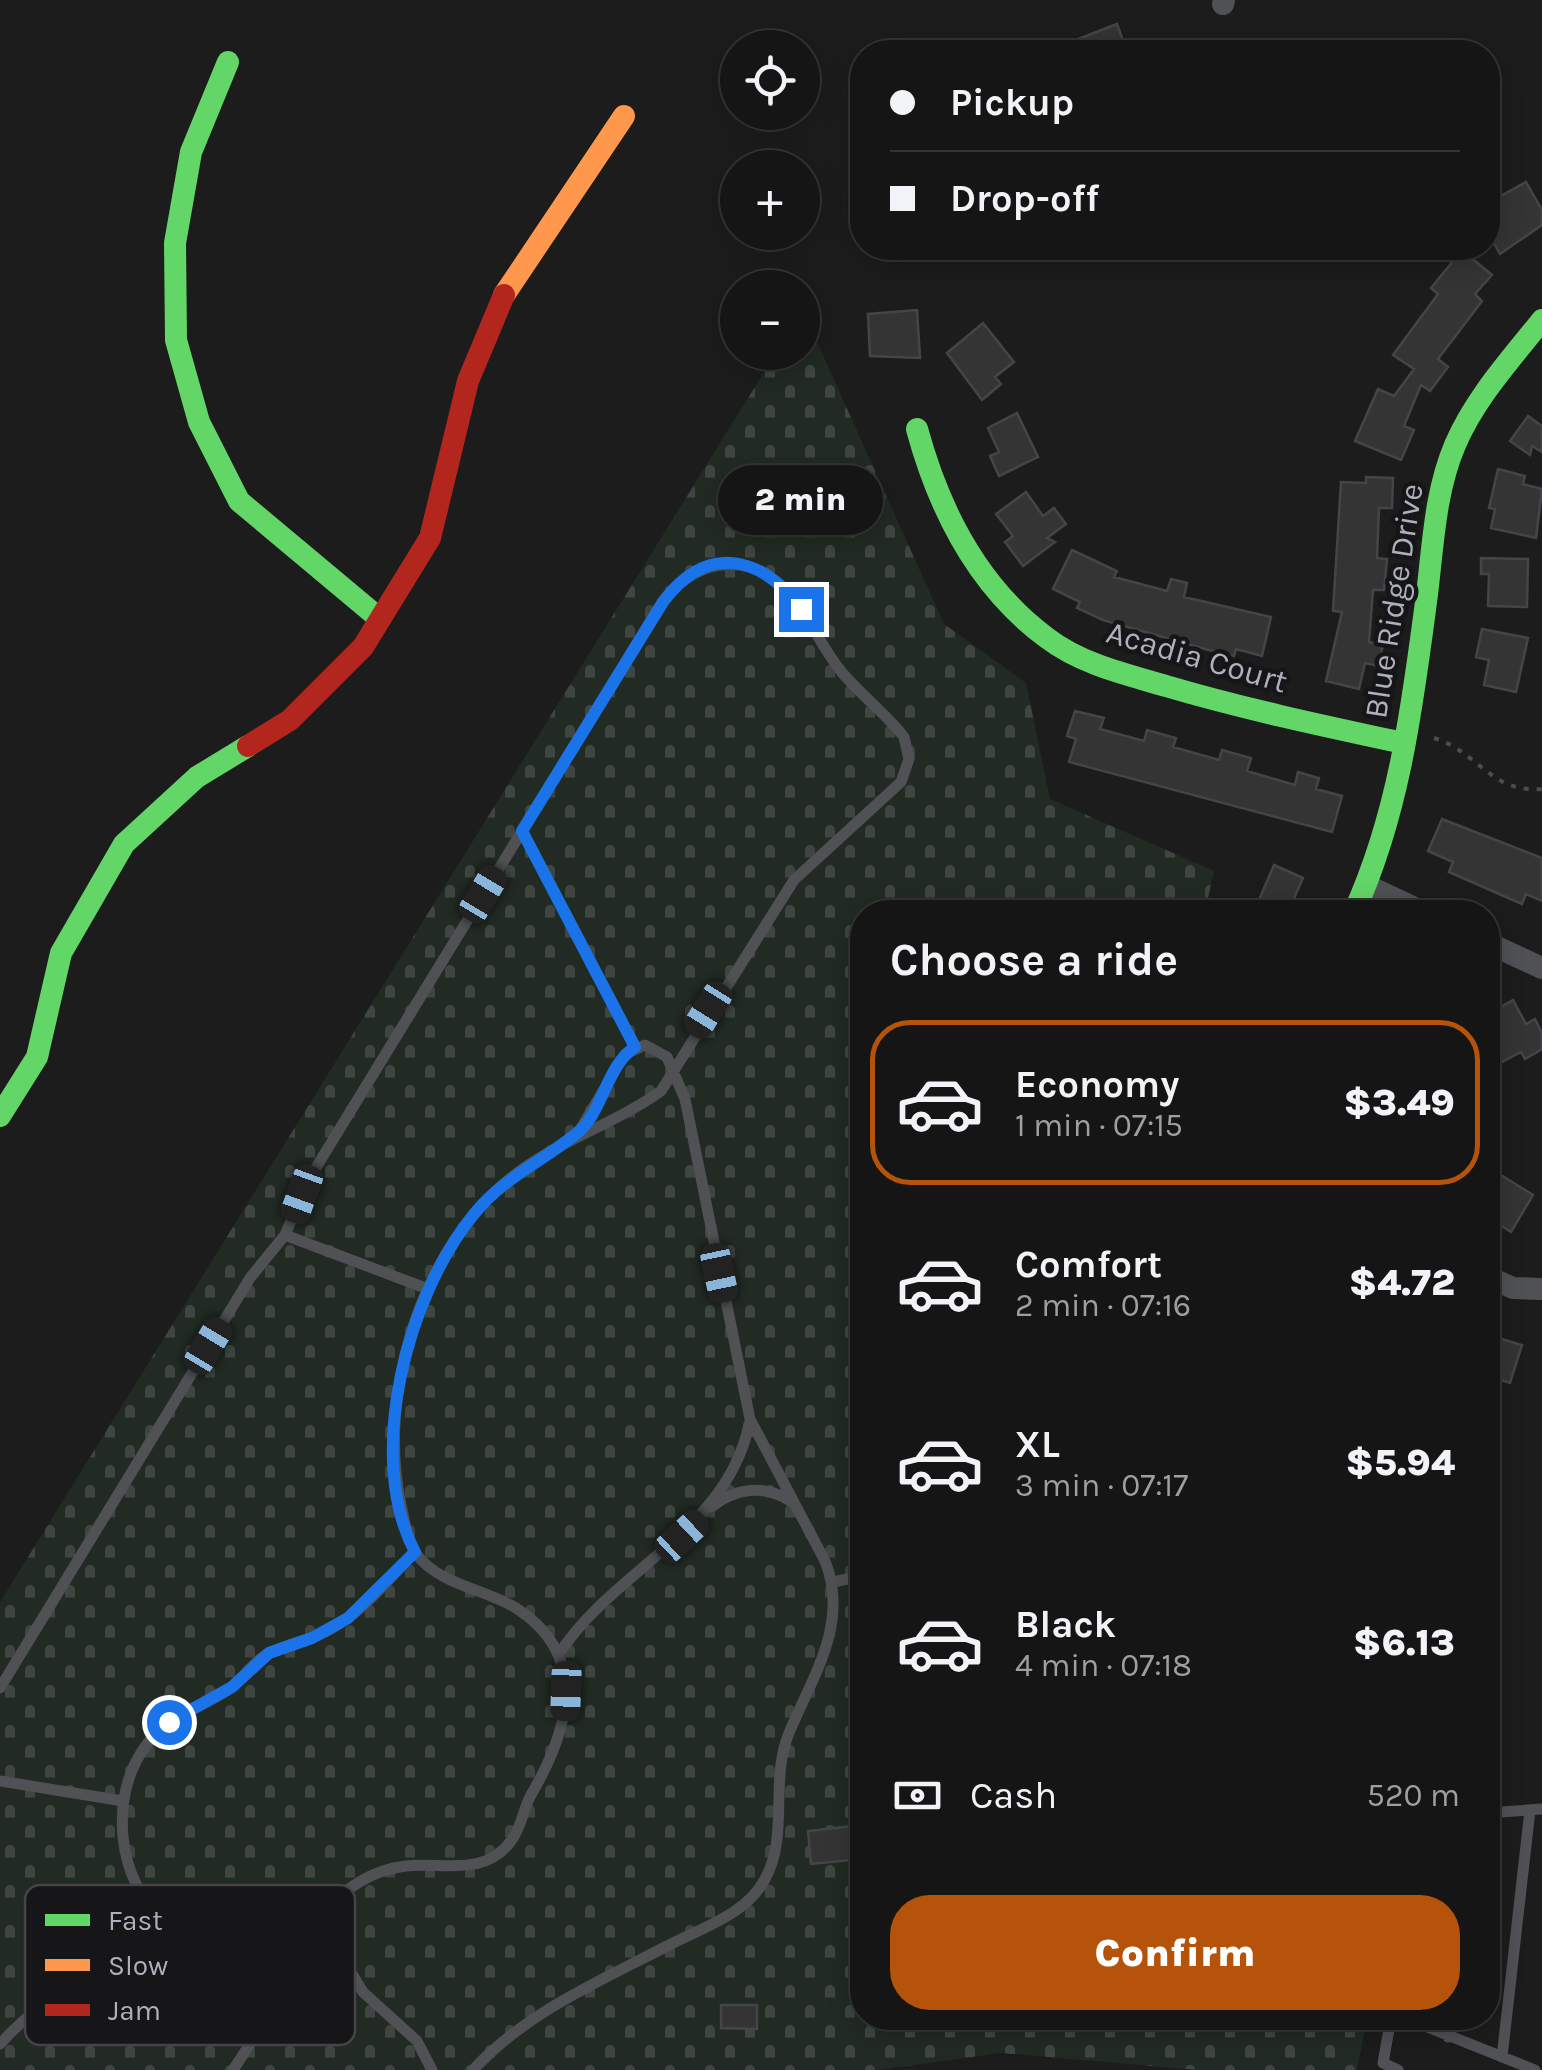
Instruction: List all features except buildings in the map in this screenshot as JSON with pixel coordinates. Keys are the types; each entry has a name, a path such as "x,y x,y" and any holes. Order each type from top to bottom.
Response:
{"street":[{"path":"228,62 190,152 175,244 176,340 199,422 238,501 380,620"},
{"path":"0,1116 37,1057 61,952 124,844 197,777 290,720 363,647 380,620 430,538 468,382 510,279 624,116"},
{"name":"Blue Ridge Drive","path":"1360,900 1368,886 1405,736 1436,528 1454,446 1487,390 1542,320"},
{"name":"Acadia Court","path":"917,429 930,483 985,576 1048,640 1107,669 1206,698 1405,736"},
{"path":"1368,886 1398,900"},
{"path":"1500,949 1542,968"},
{"path":"1500,1282 1513,1288 1542,1289"}],"lane":[{"path":"0,1688 250,1278 286,1235 309,1179 663,602 682,581 705,566 738,563 769,575 791,596 838,668 904,737 910,759 901,782 794,880 661,1091 642,1105 578,1133 520,1170 476,1212 428,1289 403,1372 394,1428 398,1490 415,1552 432,1569 516,1608 536,1623 558,1654 566,1691 560,1738 510,1843 490,1860 476,1865 405,1866 353,1885"},
{"path":"522,831 635,1047"},
{"path":"473,2070 496,2047 563,2000 727,1915 761,1887 776,1850 783,1749 824,1660 834,1582 750,1419 685,1099 675,1068 657,1048 635,1047 618,1064 578,1133"},
{"path":"286,1235 428,1289"},
{"path":"698,1521 735,1462 750,1419"},
{"path":"558,1654 582,1621 715,1504 746,1490 778,1493 791,1502"},
{"path":"136,1885 122,1801 135,1762 169,1722 232,1687 269,1653 312,1638 348,1618 415,1552"},
{"path":"834,1582 850,1579"},
{"path":"0,1781 122,1801"},
{"path":"1500,1812 1536,1810 1502,2058"},
{"path":"355,1979 363,1992 417,2041 432,2070"},
{"path":"0,2044 25,2016"},
{"path":"1389,2030 1383,2063 1398,2070"},
{"path":"1432,2030 1535,2070"},
{"path":"1448,2037 1449,2030"},
{"path":"233,2070 249,2045"}],"path":[{"path":"1405,736 1471,754 1493,780 1518,790 1542,789"}],"green space":[{"path":"820,349 944,624 1026,683 1050,799 1214,871 1208,900 850,900 850,2030 1365,2030 1357,2070 1198,2070 1001,2053 878,2070 0,2070 0,1602 765,370 820,370"}],"traffic: fast":[{"path":"228,62 191,152 175,243 176,340 199,422 239,501 380,619"},
{"path":"1359,900 1382,837 1402,760 1435,522 1448,464 1483,395 1542,320"},
{"path":"917,429 937,489 981,571 1023,618 1060,647 1104,667 1195,694 1403,743"},
{"path":"0,1116 37,1057 61,953 124,844 197,777 248,746"}],"traffic: slow":[{"path":"504,295 624,116"}],"traffic: jam":[{"path":"248,746 290,720 363,647 430,538 468,381 504,295"}],"route":[{"path":"169,1722 191,1706 232,1687 269,1653 312,1638 348,1618 415,1552 406,1531 398,1490 394,1428 403,1372 428,1289 458,1235 476,1212 520,1170 578,1133 618,1064 635,1047 522,831 663,602 692,573 722,562 752,566 769,575 801,609"}]}
